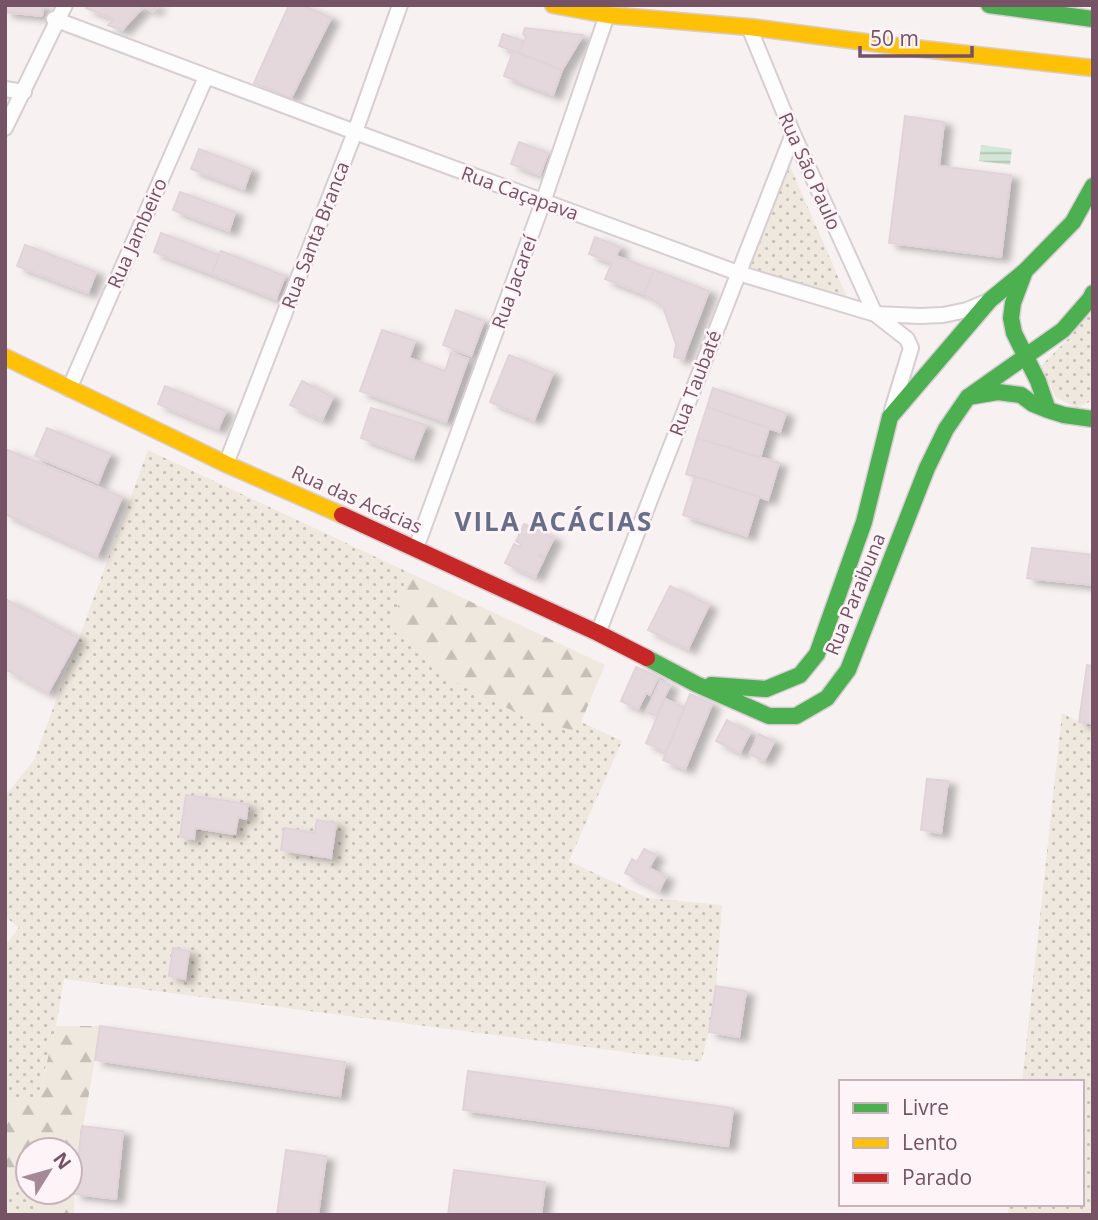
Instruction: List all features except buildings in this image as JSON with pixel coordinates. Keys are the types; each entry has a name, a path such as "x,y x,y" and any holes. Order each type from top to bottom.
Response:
{"main road":[{"path":"553,5 607,15 749,27 1093,68"},
{"path":"989,5 1093,19"},
{"name":"Rua Paraibuna","path":"696,684 766,689 800,675 817,654 864,522 890,417 990,300 1025,271 1073,222 1093,186"},
{"path":"1025,271 1013,303 1011,318 1014,333 1038,381 1048,410"},
{"name":"Rua Paraibuna","path":"696,684 769,716 796,716 827,698 848,670 946,429 968,397 1063,330 1093,293"},
{"name":"Rua das Acácias","path":"5,357 226,464 416,548 598,633 696,684"},
{"name":"Rua das Acácias","path":"5,373 37,373"},
{"path":"968,397 998,392 1021,395 1048,410 1093,419"}],"street":[{"path":"5,128 24,92 56,17 65,5"},
{"name":"Rua Santa Branca","path":"226,464 355,132 400,5"},
{"name":"Rua Jacareí","path":"416,548 543,202 607,15"},
{"name":"Rua Caçapava","path":"56,17 206,77 738,273 875,314 943,315 967,310 990,300"},
{"name":"Rua São Paulo","path":"749,27 793,134 875,314"},
{"name":"Rua Jambeiro","path":"69,389 206,77"},
{"path":"5,89 24,92"},
{"name":"Rua Taubaté","path":"598,633 793,134"},
{"name":"Rua Paraibuna","path":"875,314 907,339 911,348 890,417"}],"green space":[{"path":"789,164 850,304 749,270"},
{"path":"1093,305 1093,397 1077,408 1056,397 1041,366 1072,335"},
{"path":"148,450 408,572 391,629 573,730 581,722 622,741 569,861 648,898 722,905 716,986 701,1062 64,979 56,1026 38,1097 5,1099 5,946 19,927 5,917 5,796 34,760"},
{"path":"408,572 605,665 581,722 573,730 533,721 455,682 391,629"},
{"path":"1062,713 1079,722 1093,724 1093,1215 1008,1215 1009,1206 1084,1206 1084,1080 1022,1080"},
{"path":"56,1026 100,1026 82,1136 14,1136 14,1189 5,1188 5,1099 38,1097"},
{"path":"5,1188 14,1189 14,1206 39,1206 39,1215 5,1215"},
{"path":"39,1206 74,1206 74,1215 39,1215"}],"shaded area":[{"path":"981,145 1012,149 1010,165 979,161"}],"traffic: fast":[{"path":"989,5 1093,19"},
{"path":"1093,186 1073,222 1025,271 1013,303 1011,318 1014,333 1038,381 1048,410 1093,419"},
{"path":"711,685 766,689 800,675 817,654 864,522 890,417 990,300 1025,271"},
{"path":"647,658 696,684 769,716 796,716 827,698 848,670 927,468 946,429 968,397 1063,330 1093,293"},
{"path":"968,397 998,392 1021,395 1048,410"}],"traffic: slow":[{"path":"553,5 607,15 749,27 1093,68"},
{"path":"5,357 226,464 342,515"}],"traffic: jam":[{"path":"342,515 647,658"}],"district":[{"name":"VILA ACÁCIAS","path":"554,521"}]}
